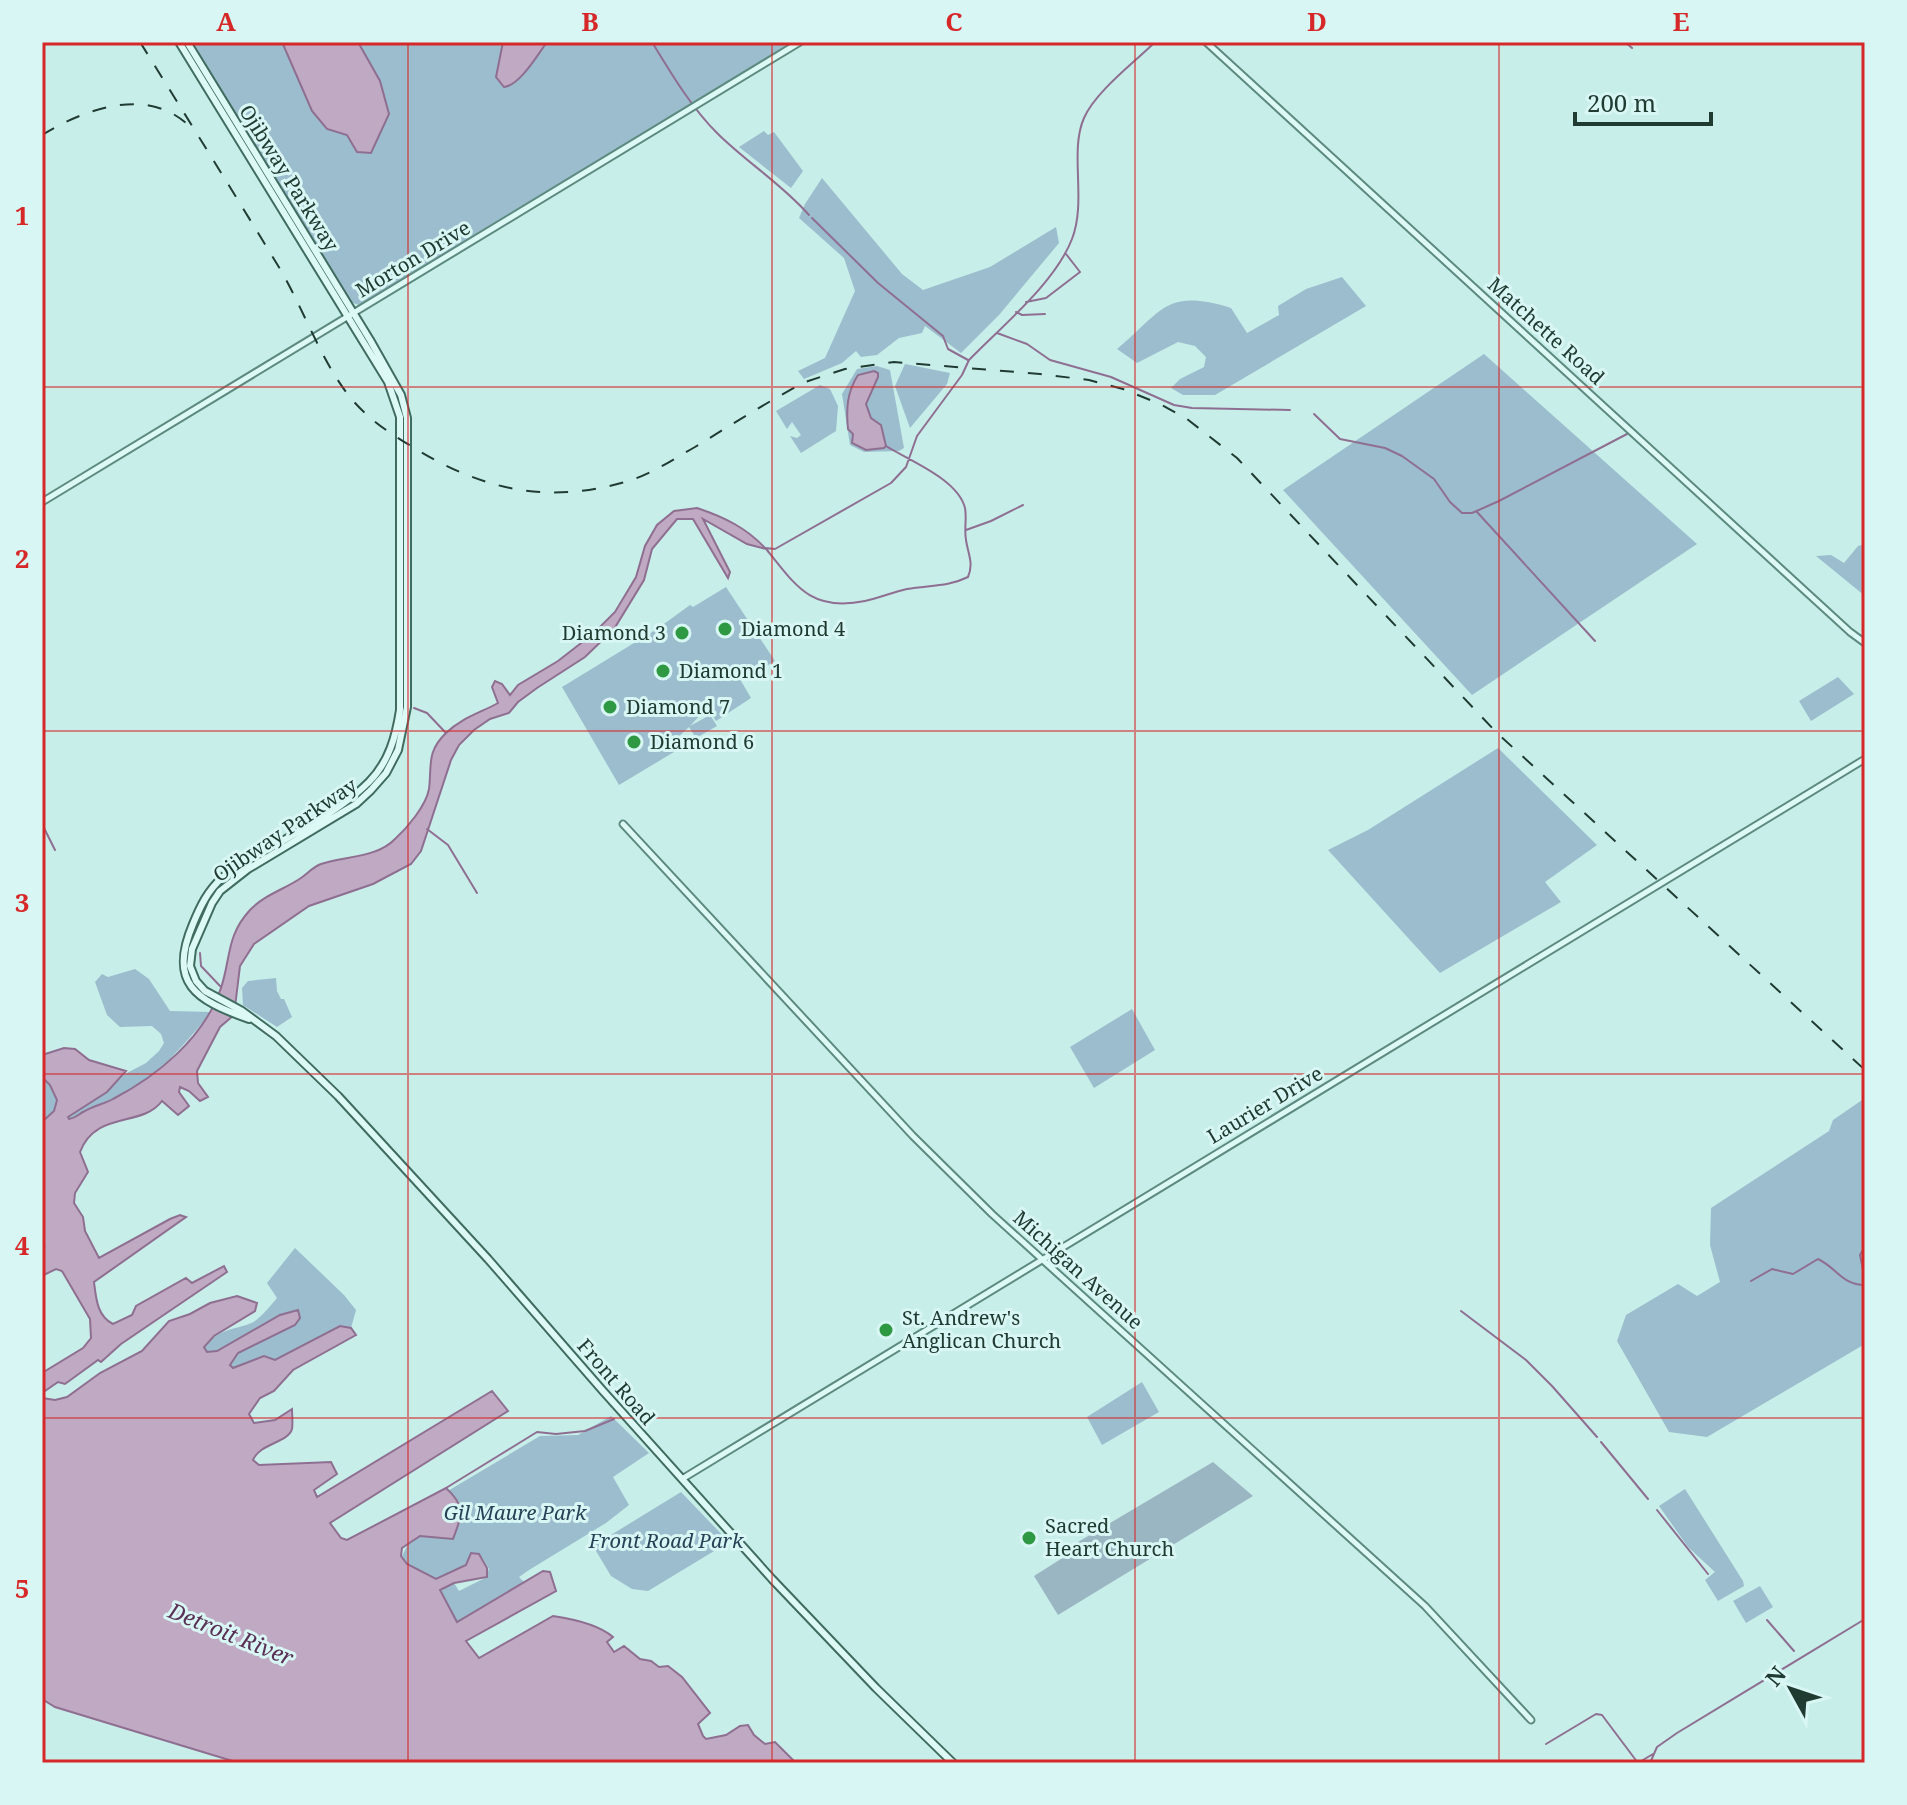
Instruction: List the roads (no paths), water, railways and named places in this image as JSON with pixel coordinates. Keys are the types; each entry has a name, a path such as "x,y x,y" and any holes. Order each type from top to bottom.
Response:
{"main road":[{"name":"Ojibway Parkway","path":"179,42 401,395 407,418 405,727 386,773 356,804 248,869 220,891 197,936 190,958 196,981 211,998 256,1022"},
{"name":"Ojibway Parkway","path":"187,42 351,315"},
{"name":"Front Road","path":"256,1022 291,1048 383,1144 682,1479 864,1676 953,1763"}],"street":[{"name":"Morton Drive","path":"42,502 800,42"},
{"name":"Matchette Road","path":"1206,42 1865,643"},
{"name":"Laurier Drive","path":"682,1479 1865,759"},
{"name":"Michigan Avenue","path":"623,824 913,1136 1042,1259 1425,1606 1531,1720"}],"water":[{"path":"282,42 358,42 380,81 389,114 371,153 357,152 347,135 327,129 312,111"},
{"path":"503,42 547,42 522,76 504,87 496,77"},
{"path":"874,371 878,377 866,404 871,418 881,425 886,446 866,450 852,443 847,408 849,394 858,375"},
{"path":"697,508 734,524 766,549 747,544 703,519 730,572 728,578 693,519 677,519 652,549 644,580 614,629 585,657 518,702 509,713 490,719 474,730 459,745 451,760 421,851 411,864 373,884 309,906 254,944 240,966 234,1015 220,1027 197,1071 198,1083 208,1097 200,1101 180,1087 179,1092 189,1106 178,1115 162,1101 143,1114 97,1130 87,1139 80,1152 88,1172 75,1193 74,1203 83,1217 85,1231 99,1258 170,1219 180,1215 186,1217 94,1282 98,1306 108,1321 113,1324 132,1315 136,1306 186,1278 192,1283 224,1266 227,1272 121,1344 101,1362 98,1360 65,1384 58,1382 42,1393 42,1373 83,1348 91,1338 90,1319 62,1271 56,1269 42,1276 42,1122 54,1111 57,1100 42,1077 42,1055 64,1048 75,1049 89,1060 126,1071 107,1092 69,1119 130,1090 162,1067 191,1039 213,1006 221,988 233,938 250,910 318,865 379,850 395,839 424,802 429,789 433,753 446,733 458,723 498,703 492,687 495,681 502,684 510,695 518,685 558,661 594,633 615,612 636,577 645,546 657,525 674,511"},
{"name":"Detroit River","path":"237,1296 257,1303 255,1311 214,1336 204,1347 207,1352 217,1351 280,1315 298,1310 300,1318 295,1325 238,1353 230,1365 233,1368 264,1356 275,1360 340,1326 351,1328 356,1335 293,1370 274,1391 260,1398 249,1414 254,1423 275,1420 292,1409 289,1434 261,1450 253,1460 259,1465 331,1462 337,1474 314,1490 317,1497 492,1391 508,1411 330,1523 341,1538 347,1540 446,1488 457,1500 460,1511 453,1539 420,1536 402,1548 401,1556 407,1564 436,1579 466,1565 471,1553 479,1554 487,1568 487,1577 454,1583 440,1590 457,1622 543,1571 550,1572 556,1591 466,1641 479,1658 553,1616 585,1623 613,1637 607,1642 614,1652 624,1646 640,1659 651,1661 659,1667 668,1666 682,1677 710,1713 698,1724 706,1739 726,1735 740,1726 748,1725 765,1744 775,1742 796,1763 239,1763 55,1707 42,1699 42,1398 55,1400 67,1397 100,1373 142,1351 169,1321 210,1303"}],"waterway":[{"path":"652,42 708,123 809,215"},
{"path":"765,548 775,549 891,483 906,467 917,436 962,375 969,360 1041,288 1064,255 1076,224 1078,146 1084,118 1106,88 1155,42"},
{"path":"1625,42 1632,48"},
{"path":"812,218 878,283 943,336 948,349 968,360"},
{"path":"1026,302 1046,298 1080,272 1066,254"},
{"path":"1016,312 1022,315 1045,314"},
{"path":"997,333 1027,344 1050,360 1111,377 1174,405 1290,410"},
{"path":"1314,414 1340,439 1385,448 1402,456 1434,479 1462,513 1472,513 1499,501 1627,434"},
{"path":"767,550 797,585 818,599 831,603 865,601 968,577 971,563 965,536 965,508 960,498 943,479 886,446"},
{"path":"966,530 1023,505"},
{"path":"1477,512 1595,641"},
{"path":"414,708 427,713 446,733"},
{"path":"42,824 55,850"},
{"path":"427,829 448,845 477,893"},
{"path":"200,953 201,966 221,987"},
{"path":"1865,1246 1860,1255 1865,1279"},
{"path":"1751,1281 1772,1269 1793,1274 1818,1259 1845,1279 1865,1285"},
{"path":"1461,1311 1526,1360 1597,1437"},
{"path":"446,1488 537,1432 585,1431 614,1419"},
{"path":"1601,1442 1648,1499"},
{"path":"1657,1510 1708,1574"},
{"path":"1650,1763 1657,1747 1677,1733 1865,1619"},
{"path":"1767,1620 1794,1651"},
{"path":"1546,1744 1596,1714 1602,1715 1638,1763 1653,1754"}],"railway":[{"path":"140,42 277,264 327,362 346,392 384,429 462,473 514,489 540,492 596,489 625,482 661,467 805,382 845,369 894,362 1089,380 1123,389 1187,419 1237,458 1496,732 1865,1070"},
{"path":"42,135 76,117 133,104 152,106 187,124"}],"place":[{"name":"Diamond 4","path":"725,629"},
{"name":"Diamond 3","path":"682,633"},
{"name":"Diamond 1","path":"663,671"},
{"name":"Diamond 7","path":"610,707"},
{"name":"Diamond 6","path":"634,742"},
{"name":"St. Andrew's Anglican Church","path":"886,1330"},
{"name":"Sacred Heart Church","path":"1029,1538"}],"park label":[{"name":"Gil Maure Park","path":"515,1513"},
{"name":"Front Road Park","path":"666,1541"}]}
